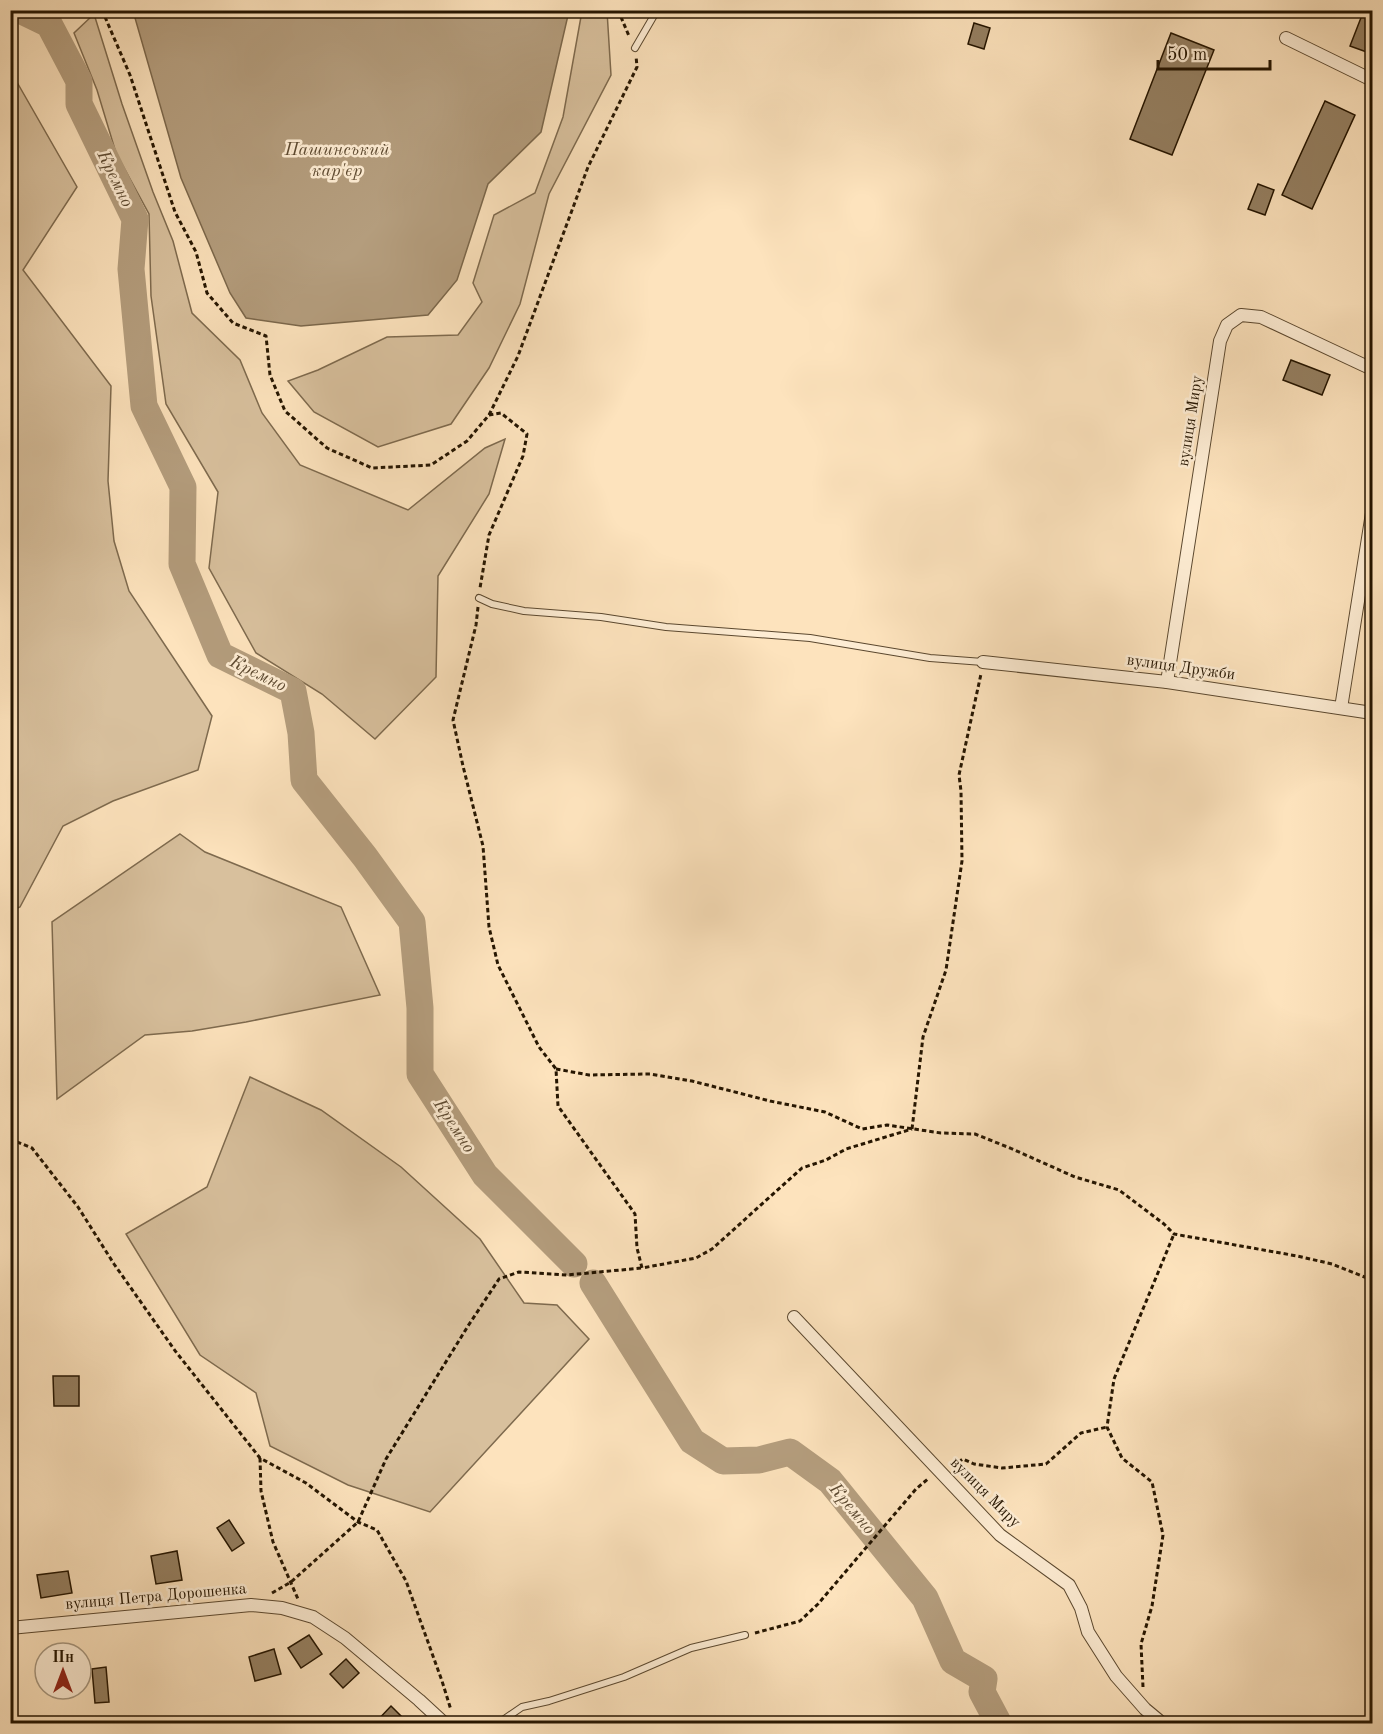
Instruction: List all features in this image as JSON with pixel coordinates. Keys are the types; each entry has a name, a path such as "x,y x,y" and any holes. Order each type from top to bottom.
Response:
{"street":[{"path":"1286,38 1372,80"},
{"name":"вулиця Миру","path":"1167,682 1220,341 1227,325 1241,315 1261,317 1372,369"},
{"path":"1341,708 1372,513"},
{"name":"вулиця Дружби","path":"983,662 1167,682 1372,714"},
{"name":"вулиця Миру","path":"794,1317 1000,1535 1070,1585 1081,1608 1088,1632 1116,1676 1145,1709 1163,1724"},
{"name":"вулиця Петра Дорошенка","path":"10,1628 251,1605 282,1608 313,1617 345,1638 419,1700 448,1718"}],"lane":[{"path":"635,48 656,12 665,10"},
{"path":"479,598 492,604 524,611 601,617 666,627 810,638 930,658 983,662"},
{"path":"500,1724 522,1707 549,1701 624,1677 691,1648 745,1635"}],"path":[{"path":"102,10 130,75 175,212 196,252 207,293 233,323 266,336 270,375 285,411 327,448 372,468 430,465 467,441 489,416 518,356 588,167 637,66 635,48 618,10"},
{"path":"489,416 501,413 527,434 523,456 489,535 476,625 453,720 483,846 489,927 498,965 539,1047 556,1069 558,1106 635,1214 637,1248 642,1268"},
{"path":"912,1129 923,1037 946,970 963,861 959,775 983,662"},
{"path":"556,1069 588,1075 650,1074 682,1079 825,1112 862,1129 887,1125 941,1133 975,1134 1076,1177 1119,1190 1174,1234 1332,1264 1372,1280"},
{"path":"271,1594 291,1582 358,1522 386,1459 499,1279 519,1272 567,1275 642,1268 696,1258 712,1249 802,1168 826,1160 846,1149 912,1129"},
{"path":"10,1139 32,1148 52,1173 78,1207 114,1264 176,1352 260,1458 306,1483 358,1522 377,1530 406,1581 442,1681 448,1718"},
{"path":"1145,1709 1141,1644 1152,1606 1163,1535 1152,1482 1122,1458 1107,1427 1114,1379 1174,1234"},
{"path":"745,1635 800,1621 818,1604 916,1489 963,1459 974,1464 1002,1468 1046,1464 1081,1433 1107,1427"},
{"path":"260,1458 261,1491 273,1542 291,1582"}],"shaded area":[{"path":"582,11 607,11 611,75 549,194 520,304 489,368 451,424 378,447 314,412 288,381 318,370 387,337 458,335 482,302 473,283 494,215 535,193 563,117"},
{"path":"94,14 122,104 173,241 192,313 240,360 262,413 300,465 408,510 485,448 505,439 489,494 438,576 436,677 375,739 322,694 256,653 209,568 218,492 166,404 151,296 149,214 116,153 97,90 74,33"},
{"path":"10,70 77,187 23,270 111,386 108,481 114,541 129,591 212,716 198,770 113,801 63,826 20,907 11,911"},
{"path":"180,834 205,852 341,907 380,995 246,1022 192,1031 145,1035 57,1099 52,922"},
{"path":"250,1077 321,1110 401,1167 480,1239 524,1303 557,1305 589,1339 430,1512 348,1485 270,1446 256,1393 200,1355 126,1234 207,1187"}],"water":[{"name":"Пашинський кар'єр","path":"133,10 569,11 541,132 488,184 457,280 428,315 301,326 246,318 230,293 181,178"}],"building":[{"path":"1364,10 1372,10 1372,54 1350,46"},
{"path":"974,23 990,28 984,49 968,44"},
{"path":"1171,33 1214,50 1172,155 1130,139"},
{"path":"1325,101 1355,115 1312,209 1282,195"},
{"path":"1258,184 1274,190 1265,215 1248,209"},
{"path":"1291,360 1330,375 1322,395 1283,380"},
{"path":"53,1376 79,1376 79,1406 54,1406"},
{"path":"229,1520 244,1543 232,1551 217,1528"},
{"path":"177,1551 182,1580 156,1584 151,1556"},
{"path":"68,1571 72,1593 41,1598 37,1575"},
{"path":"309,1635 322,1654 301,1668 288,1648"},
{"path":"274,1649 281,1674 255,1681 249,1657"},
{"path":"346,1659 359,1673 343,1688 330,1674"},
{"path":"106,1667 109,1702 95,1703 93,1669"},
{"path":"391,1706 409,1724 374,1724"}],"waterway":[{"name":"Кремно","path":"20,10 49,24 79,81 79,104 135,219 131,269 144,406 183,487 182,564 220,655 293,691 301,733 304,780 365,857 412,922 420,1008 420,1074 485,1175 574,1264"},
{"name":"Кремно","path":"593,1283 692,1441 723,1461 759,1460 790,1452 830,1481 925,1598 953,1661 984,1679 982,1692 999,1724"}]}
